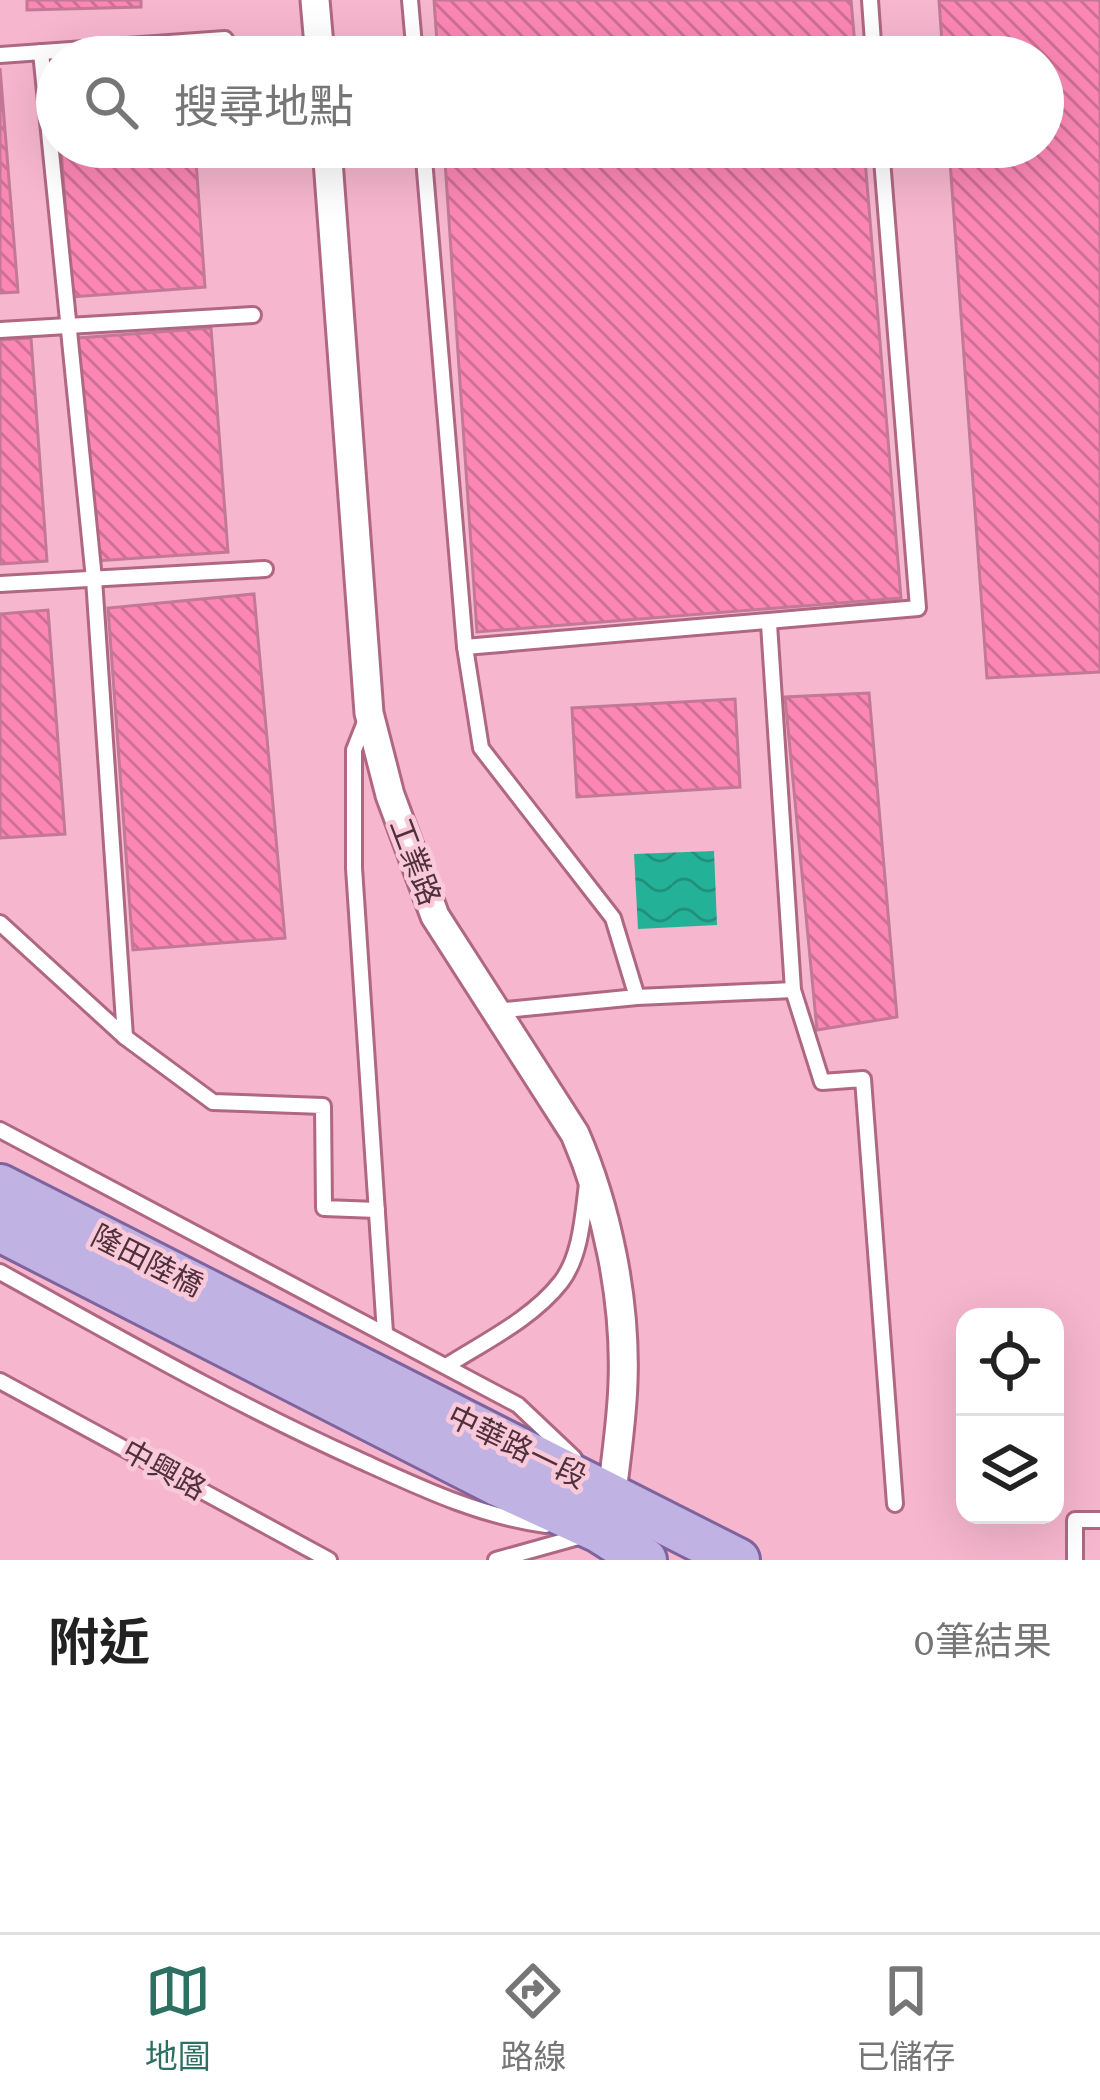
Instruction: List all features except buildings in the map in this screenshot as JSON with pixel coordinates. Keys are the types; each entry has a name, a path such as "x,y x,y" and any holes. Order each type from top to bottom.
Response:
{"main road":[{"name":"隆田陸橋","path":"0,1186 283,1352"},
{"name":"隆田陸橋","path":"0,1230 283,1352"},
{"name":"中華路一段","path":"283,1352 606,1513 738,1560"},
{"name":"中華路一段","path":"606,1513 645,1560"}],"street":[{"path":"315,0 318,36"},
{"name":"工業路","path":"329,168 368,713 390,795 435,916 574,1134 589,1167 612,1247 623,1378 606,1513"}],"lane":[{"path":"410,0 413,36"},
{"path":"870,0 873,36"},
{"path":"0,55 36,52"},
{"path":"53,168 94,579 124,1037"},
{"path":"425,168 465,647 481,748 614,918 637,997"},
{"path":"465,647 919,608 883,168"},
{"path":"0,330 254,315"},
{"path":"0,584 265,569"},
{"path":"769,624 793,990 822,1082 863,1079 895,1504"},
{"path":"368,713 354,750 354,868 386,1333"},
{"path":"0,923 124,1037 213,1102 323,1106 324,1208 377,1210"},
{"path":"495,1011 637,997 793,990"},
{"path":"0,1130 518,1405 606,1513"},
{"path":"448,1365 527,1314 563,1280 581,1232 589,1167"},
{"path":"0,1272 262,1417 449,1501 511,1520 606,1513"},
{"name":"中興路","path":"0,1381 329,1560"},
{"path":"496,1560 606,1513"},
{"path":"1075,1560 1075,1520 1100,1520"}],"water":[{"path":"714,851 717,925 638,929 634,854"}]}
